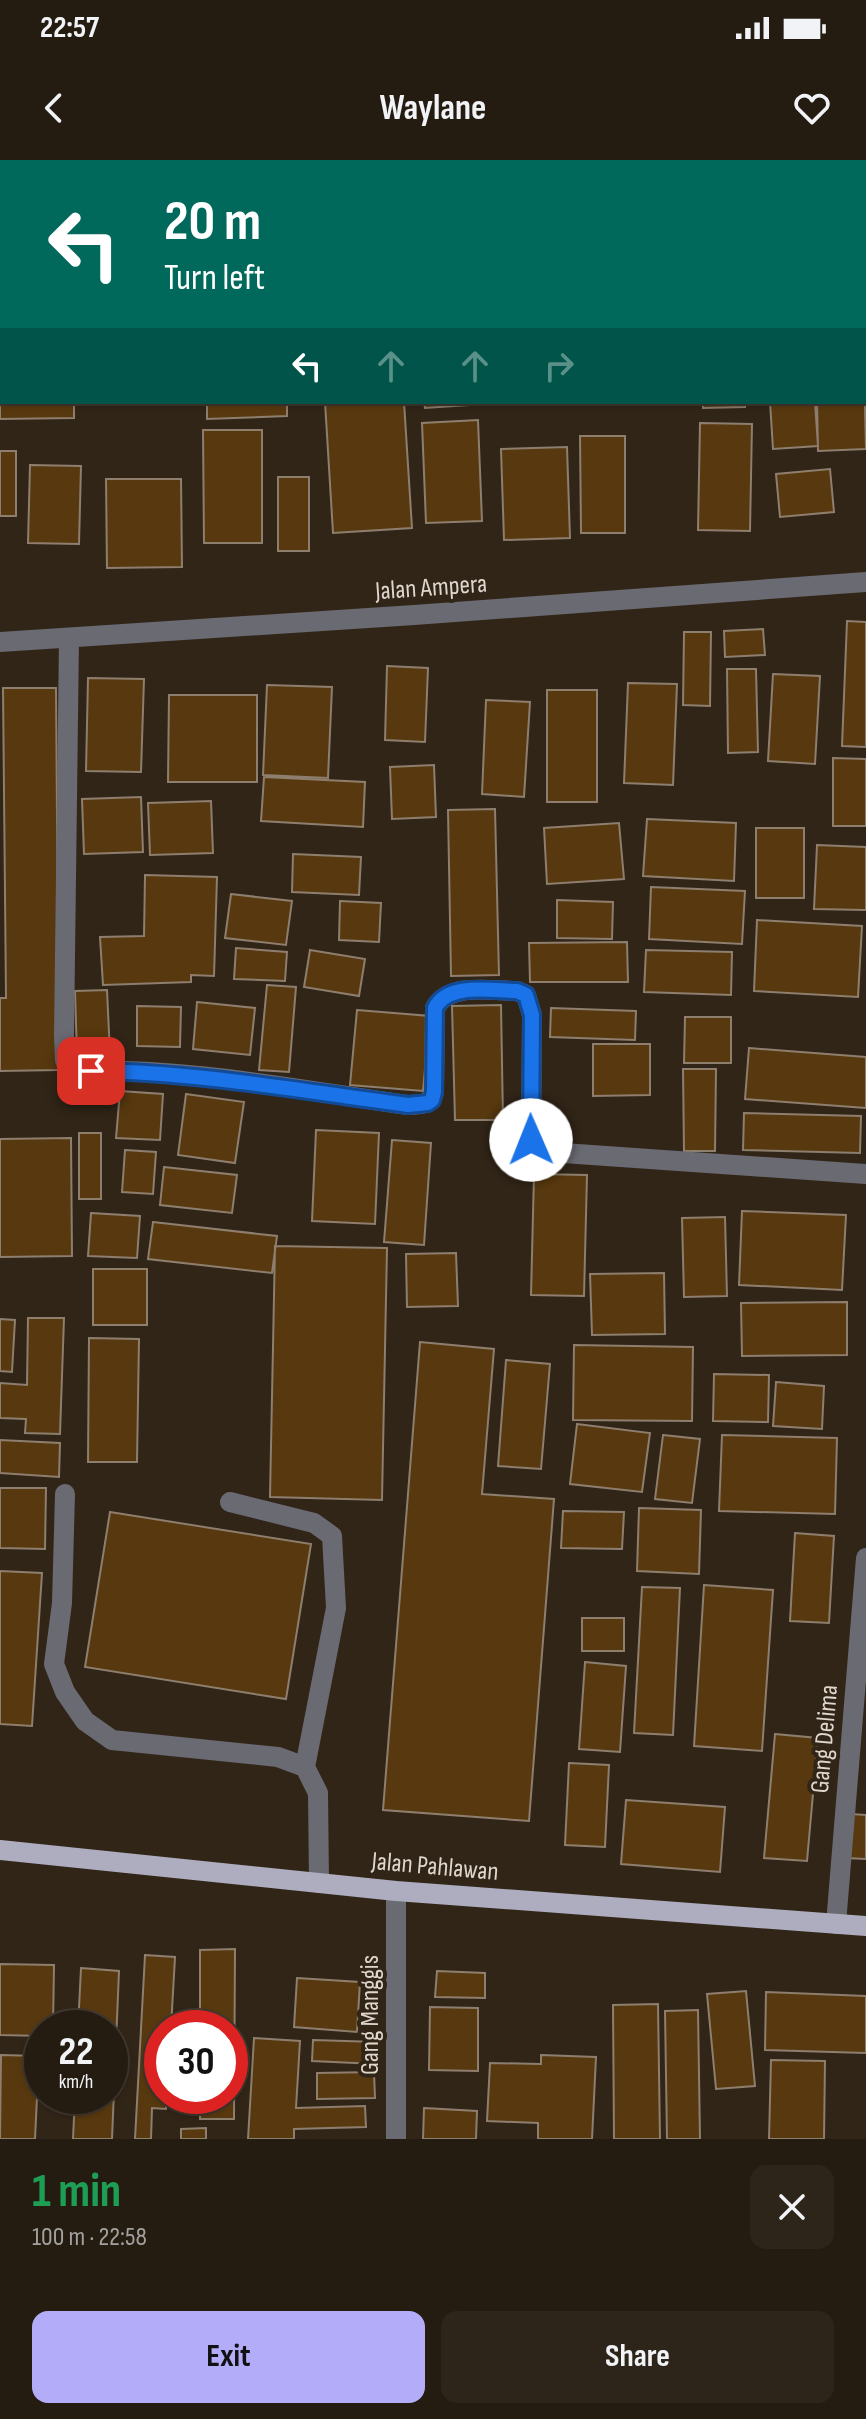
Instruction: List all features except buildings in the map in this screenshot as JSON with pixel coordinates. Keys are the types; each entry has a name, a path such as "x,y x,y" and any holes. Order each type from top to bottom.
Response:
{"main road":[{"name":"Jalan Pahlawan","path":"0,1850 396,1891 866,1926"}],"street":[{"name":"Jalan Ampera","path":"0,642 866,582"},
{"path":"69,638 64,1036 68,1068 75,1071 178,1075 408,1105 422,1104 432,1100 434,1092 435,1008 439,999 458,991 517,991 526,995 532,1015 531,1140 537,1148 549,1152 866,1174"},
{"path":"65,1494 62,1603 54,1664 65,1692 85,1721 112,1740 278,1757 305,1767"},
{"path":"230,1502 314,1523 332,1536 336,1608 305,1767 318,1793 319,1883"},
{"name":"Gang Delima","path":"836,1924 866,1558"},
{"name":"Gang Manggis","path":"396,1891 396,2139"}],"route":[{"path":"91,1071 165,1073 408,1105 428,1103 434,1092 435,1008 439,999 458,991 517,991 526,995 532,1015 531,1140"}]}
